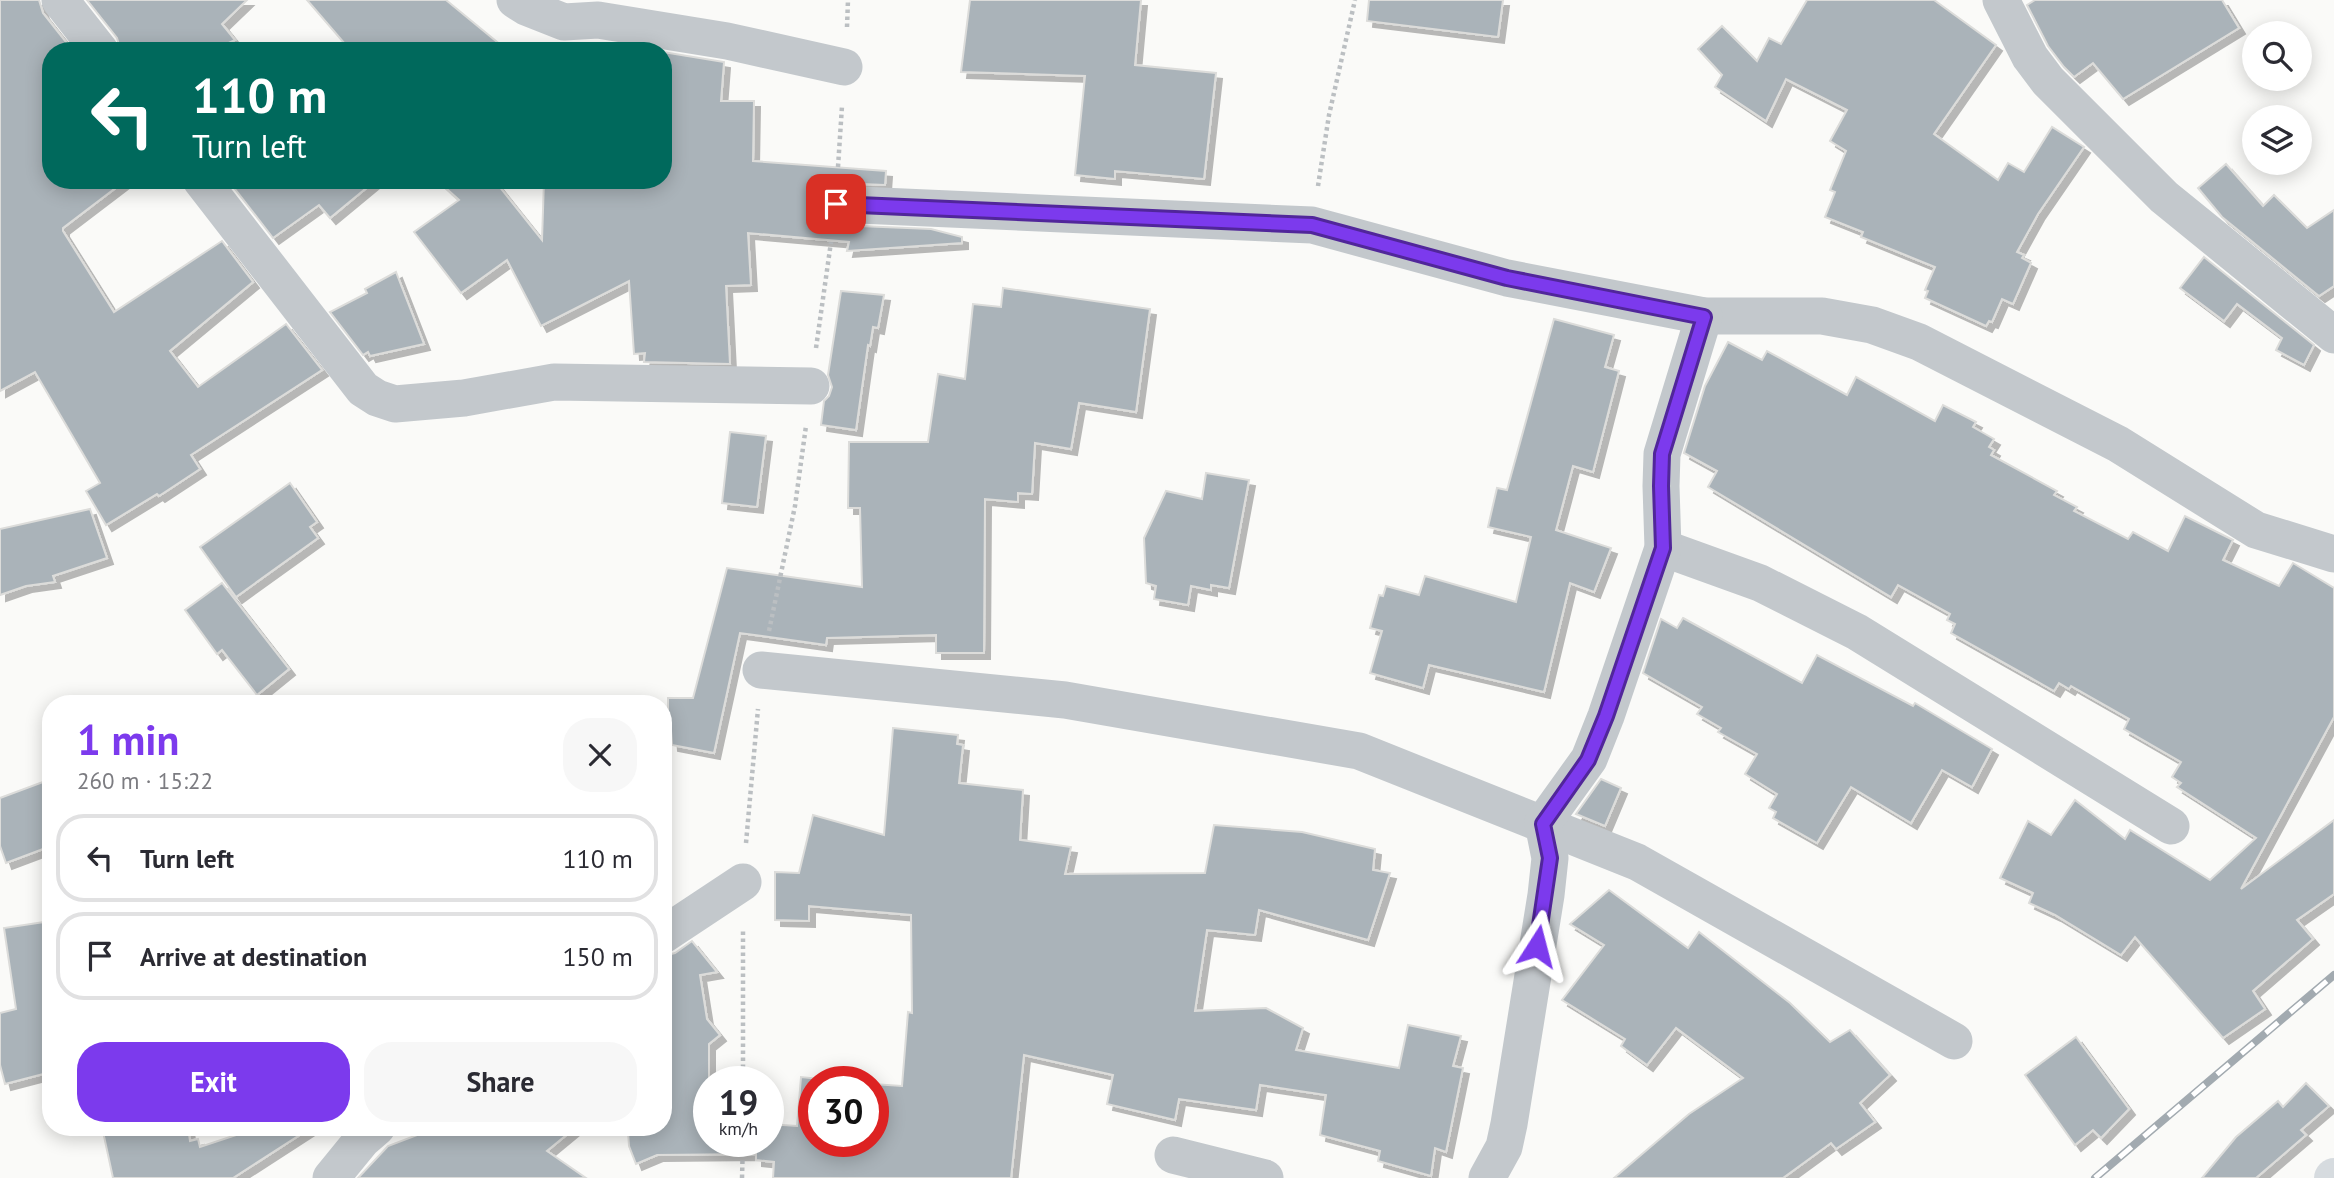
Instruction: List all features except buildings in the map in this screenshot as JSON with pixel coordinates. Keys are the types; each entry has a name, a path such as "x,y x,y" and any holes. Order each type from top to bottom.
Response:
{"street":[{"path":"60,0 93,42"},
{"path":"515,0 564,22 598,20 727,41 844,66"},
{"path":"2001,0 2030,57 2048,81 2164,197 2334,335"},
{"path":"208,189 363,389 395,404 464,398 554,382 811,386"},
{"path":"836,204 1312,225 1507,278 1704,317 1822,316 1872,325 1919,342 2118,444 2256,530 2334,554"},
{"path":"1487,1178 1504,1147 1509,1124 1546,895 1550,858 1543,824 1588,760 1606,716 1663,548 1662,454 1704,317"},
{"path":"1663,548 1760,583 1857,632 2171,826"},
{"path":"761,670 1065,700 1359,751 1637,862 1954,1041"},
{"path":"672,929 743,882"},
{"path":"331,1178 367,1136"},
{"path":"1173,1155 1265,1178"}],"path":[{"path":"743,1066 743,882 761,670 795,506 836,204 848,0"},
{"path":"1312,225 1329,115 1355,0"},
{"path":"742,1178 743,1157"}],"railway":[{"path":"2095,1178 2334,975"}],"route":[{"path":"836,204 1312,225 1507,278 1704,317 1662,454 1663,548 1606,716 1588,760 1543,824 1550,858 1537,946"}]}
